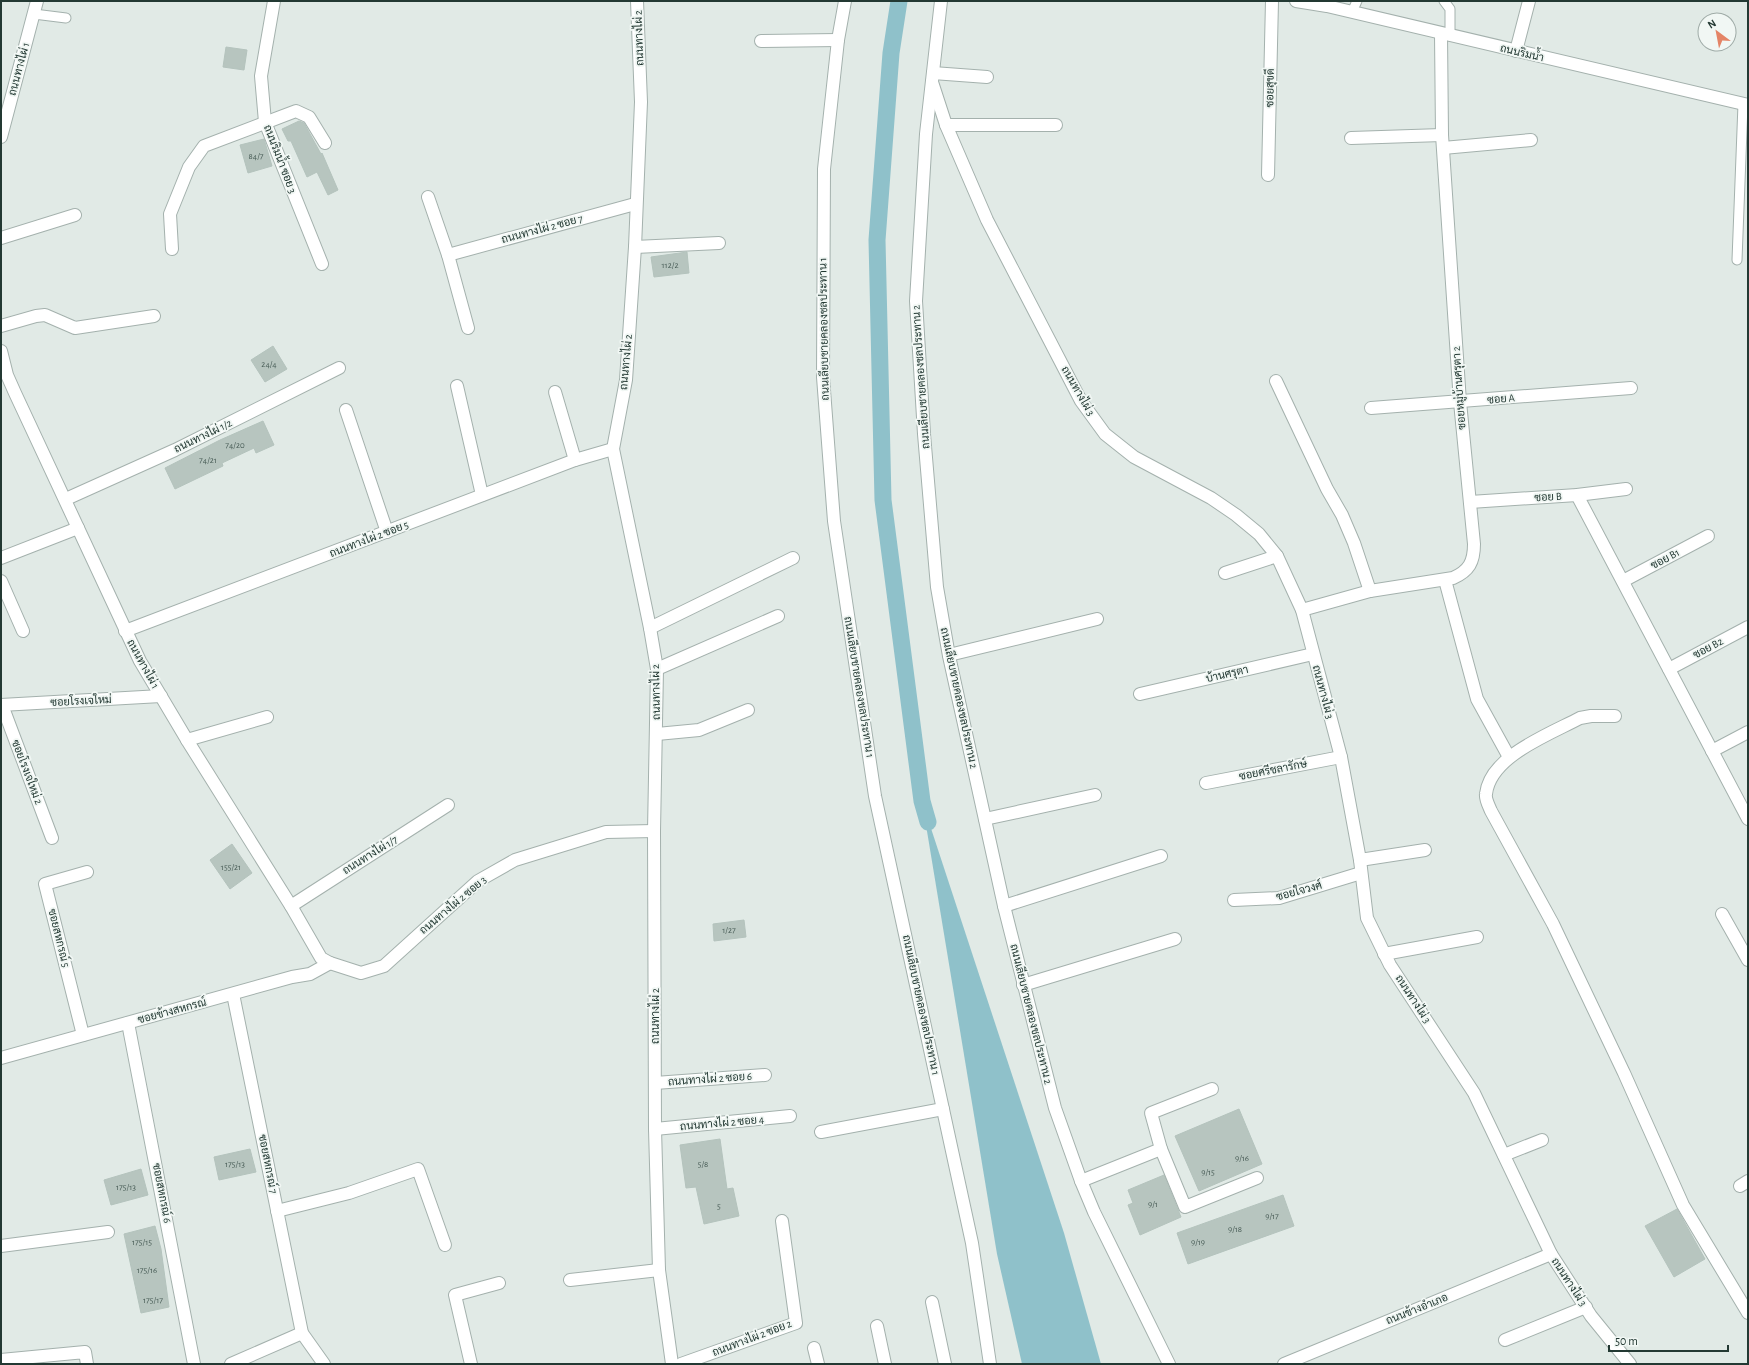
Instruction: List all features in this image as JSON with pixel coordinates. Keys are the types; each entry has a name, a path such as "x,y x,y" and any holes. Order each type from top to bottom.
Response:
{"street":[{"name":"ถนนทางไผ่ 1","path":"1,138 37,1"},
{"name":"ถนนริมน้ำ ซอย 3","path":"274,1 261,76 265,122 322,264"},
{"name":"ถนนทางไผ่ 2","path":"637,1 641,102 634,247 626,380 613,449 657,669 657,734 654,831 654,1083 659,1270 672,1364"},
{"name":"ถนนเลียบชายคลองชลประทาน 1","path":"845,1 838,40 824,169 823,377 834,521 875,796 972,1243 990,1364"},
{"name":"ถนนเลียบชายคลองชลประทาน 2","path":"941,1 926,134 916,301 924,434 937,587 949,655 1004,906 1055,1108 1081,1181 1169,1364"},
{"name":"ซอยสุขดี","path":"1268,175 1272,1"},
{"name":"ถนนริมน้ำ","path":"1296,1 1355,7 1446,35 1746,104"},
{"path":"1516,51 1529,1"},
{"name":"ซอยหมู่บ้านศรุตา 2","path":"1302,610 1370,591 1445,580 1462,574 1473,561 1474,544 1460,402 1442,135 1446,35"},
{"path":"761,41 838,40"},
{"path":"933,78 987,77"},
{"name":"ถนนทางไผ่ 3","path":"933,78 946,125 991,227 1081,401 1105,434 1134,457 1211,498 1236,515 1259,534 1277,556 1302,610 1341,757 1360,860 1367,918 1384,954 1474,1093 1551,1254 1586,1307 1630,1364"},
{"path":"172,249 170,214 189,167 204,146 296,111 303,112 312,120 325,143"},
{"path":"946,125 1056,125"},
{"path":"1351,138 1442,135"},
{"path":"1443,148 1531,140"},
{"path":"428,197 448,255 468,328"},
{"name":"ถนนทางไผ่ 2 ซอย 7","path":"448,255 635,204"},
{"path":"1,238 75,215"},
{"path":"634,247 719,243"},
{"path":"1,326 36,316 45,316 75,328 154,316"},
{"name":"ถนนทางไผ่ 1","path":"1,351 12,387 66,499 125,631 186,740 326,960"},
{"name":"ถนนทางไผ่ 1/2","path":"66,499 175,450 339,368"},
{"path":"1276,381 1327,489 1342,515 1354,543 1370,591"},
{"path":"457,386 482,496"},
{"name":"ซอย A","path":"1371,408 1631,388"},
{"path":"556,392 575,460"},
{"path":"346,410 387,532"},
{"name":"ถนนทางไผ่ 2 ซอย 5","path":"125,631 575,460 613,449"},
{"name":"ซอย B","path":"1470,502 1577,495 1626,489"},
{"path":"1577,495 1748,819"},
{"path":"1,558 78,528"},
{"name":"ซอย B1","path":"1623,581 1708,536"},
{"path":"1225,573 1277,556"},
{"path":"650,628 793,558"},
{"path":"1445,580 1477,699 1508,757"},
{"path":"2,587 23,631"},
{"path":"657,669 778,616"},
{"path":"949,655 1097,619"},
{"name":"ซอย B2","path":"1669,669 1748,627"},
{"name":"บ้านศรุตา","path":"1140,694 1313,654"},
{"name":"ซอยโรงเจใหม่","path":"1,705 161,696"},
{"name":"ซอยโรงเจใหม่ 2","path":"1,705 52,838"},
{"path":"657,734 699,730 748,710"},
{"path":"1615,716 1591,716 1580,718 1508,757 1489,780 1486,796 1491,811 1553,924 1624,1073 1683,1204 1748,1313"},
{"path":"186,740 267,717"},
{"path":"1712,751 1748,732"},
{"name":"ซอยศรีชลารักษ์","path":"1206,783 1341,757"},
{"path":"985,819 1095,795"},
{"name":"ถนนทางไผ่ 1/7","path":"291,906 448,805"},
{"name":"ถนนทางไผ่ 2 ซอย 3","path":"326,960 361,973 384,966 478,881 515,860 606,832 654,831"},
{"path":"1360,860 1425,850"},
{"path":"1004,906 1161,856"},
{"name":"ซอยสหกรณ์ 5","path":"83,1035 45,884 87,872"},
{"name":"ซอยใจวงศ์","path":"1234,900 1279,898 1361,873"},
{"path":"1722,914 1748,960"},
{"path":"1384,954 1477,937"},
{"path":"1023,985 1175,939"},
{"name":"ซอยข้างสหกรณ์","path":"1,1058 292,977 310,974 326,960"},
{"name":"ซอยสหกรณ์ 7","path":"233,994 302,1333"},
{"name":"ซอยสหกรณ์ 6","path":"128,1023 194,1364"},
{"name":"ถนนทางไผ่ 2 ซอย 6","path":"654,1083 765,1075"},
{"path":"1212,1089 1151,1113 1161,1149 1185,1207 1257,1178"},
{"path":"821,1132 943,1109"},
{"name":"ถนนทางไผ่ 2 ซอย 4","path":"655,1129 790,1116"},
{"path":"1504,1155 1542,1140"},
{"path":"1081,1181 1161,1149"},
{"path":"277,1211 349,1192 418,1169 445,1245"},
{"name":"ถนนทางไผ่ 2 ซอย 2","path":"681,1364 796,1323 782,1221"},
{"path":"1,1246 108,1232"},
{"name":"ถนนข้างอำเภอ","path":"1284,1364 1551,1254"},
{"path":"570,1280 659,1270"},
{"path":"471,1364 455,1295 499,1283"},
{"path":"932,1302 945,1364"},
{"path":"1505,1340 1586,1307"},
{"path":"877,1326 885,1364"},
{"path":"231,1364 302,1333 324,1364"},
{"path":"814,1348 818,1364"},
{"path":"1,1360 86,1358"}],"lane":[{"path":"1444,1 1450,9 1446,35"},
{"path":"34,14 66,18"},
{"path":"1737,260 1746,104"}],"water":[{"path":"922,801 1064,1233 1101,1364 1022,1364 997,1254"}],"building":[{"path":"226,47 247,50 244,70 223,67"},
{"path":"299,121 304,123 321,154 322,153 338,190 328,195 317,172 307,177 291,141 288,141 282,129"},
{"path":"264,139 272,166 248,173 240,145"},
{"path":"687,252 689,273 654,277 651,257"},
{"path":"273,346 287,369 265,382 251,360"},
{"path":"263,421 274,445 256,453 254,448 222,463 223,466 175,489 165,468 220,440"},
{"path":"232,844 252,873 230,889 210,860"},
{"path":"744,920 746,937 714,941 713,924"},
{"path":"1239,1109 1262,1164 1199,1191 1175,1136"},
{"path":"720,1139 727,1189 733,1188 739,1216 704,1224 696,1187 686,1188 680,1145"},
{"path":"250,1149 256,1172 219,1180 214,1157"},
{"path":"141,1169 148,1195 111,1205 104,1180"},
{"path":"1164,1175 1181,1217 1140,1235 1128,1205 1133,1203 1128,1190"},
{"path":"1283,1195 1294,1226 1188,1264 1177,1233"},
{"path":"1677,1209 1705,1259 1674,1277 1645,1226"},
{"path":"155,1226 161,1249 169,1307 141,1313 124,1234"}],"waterway":[{"path":"899,1 891,53 877,240 883,500 922,801 928,822"}]}
